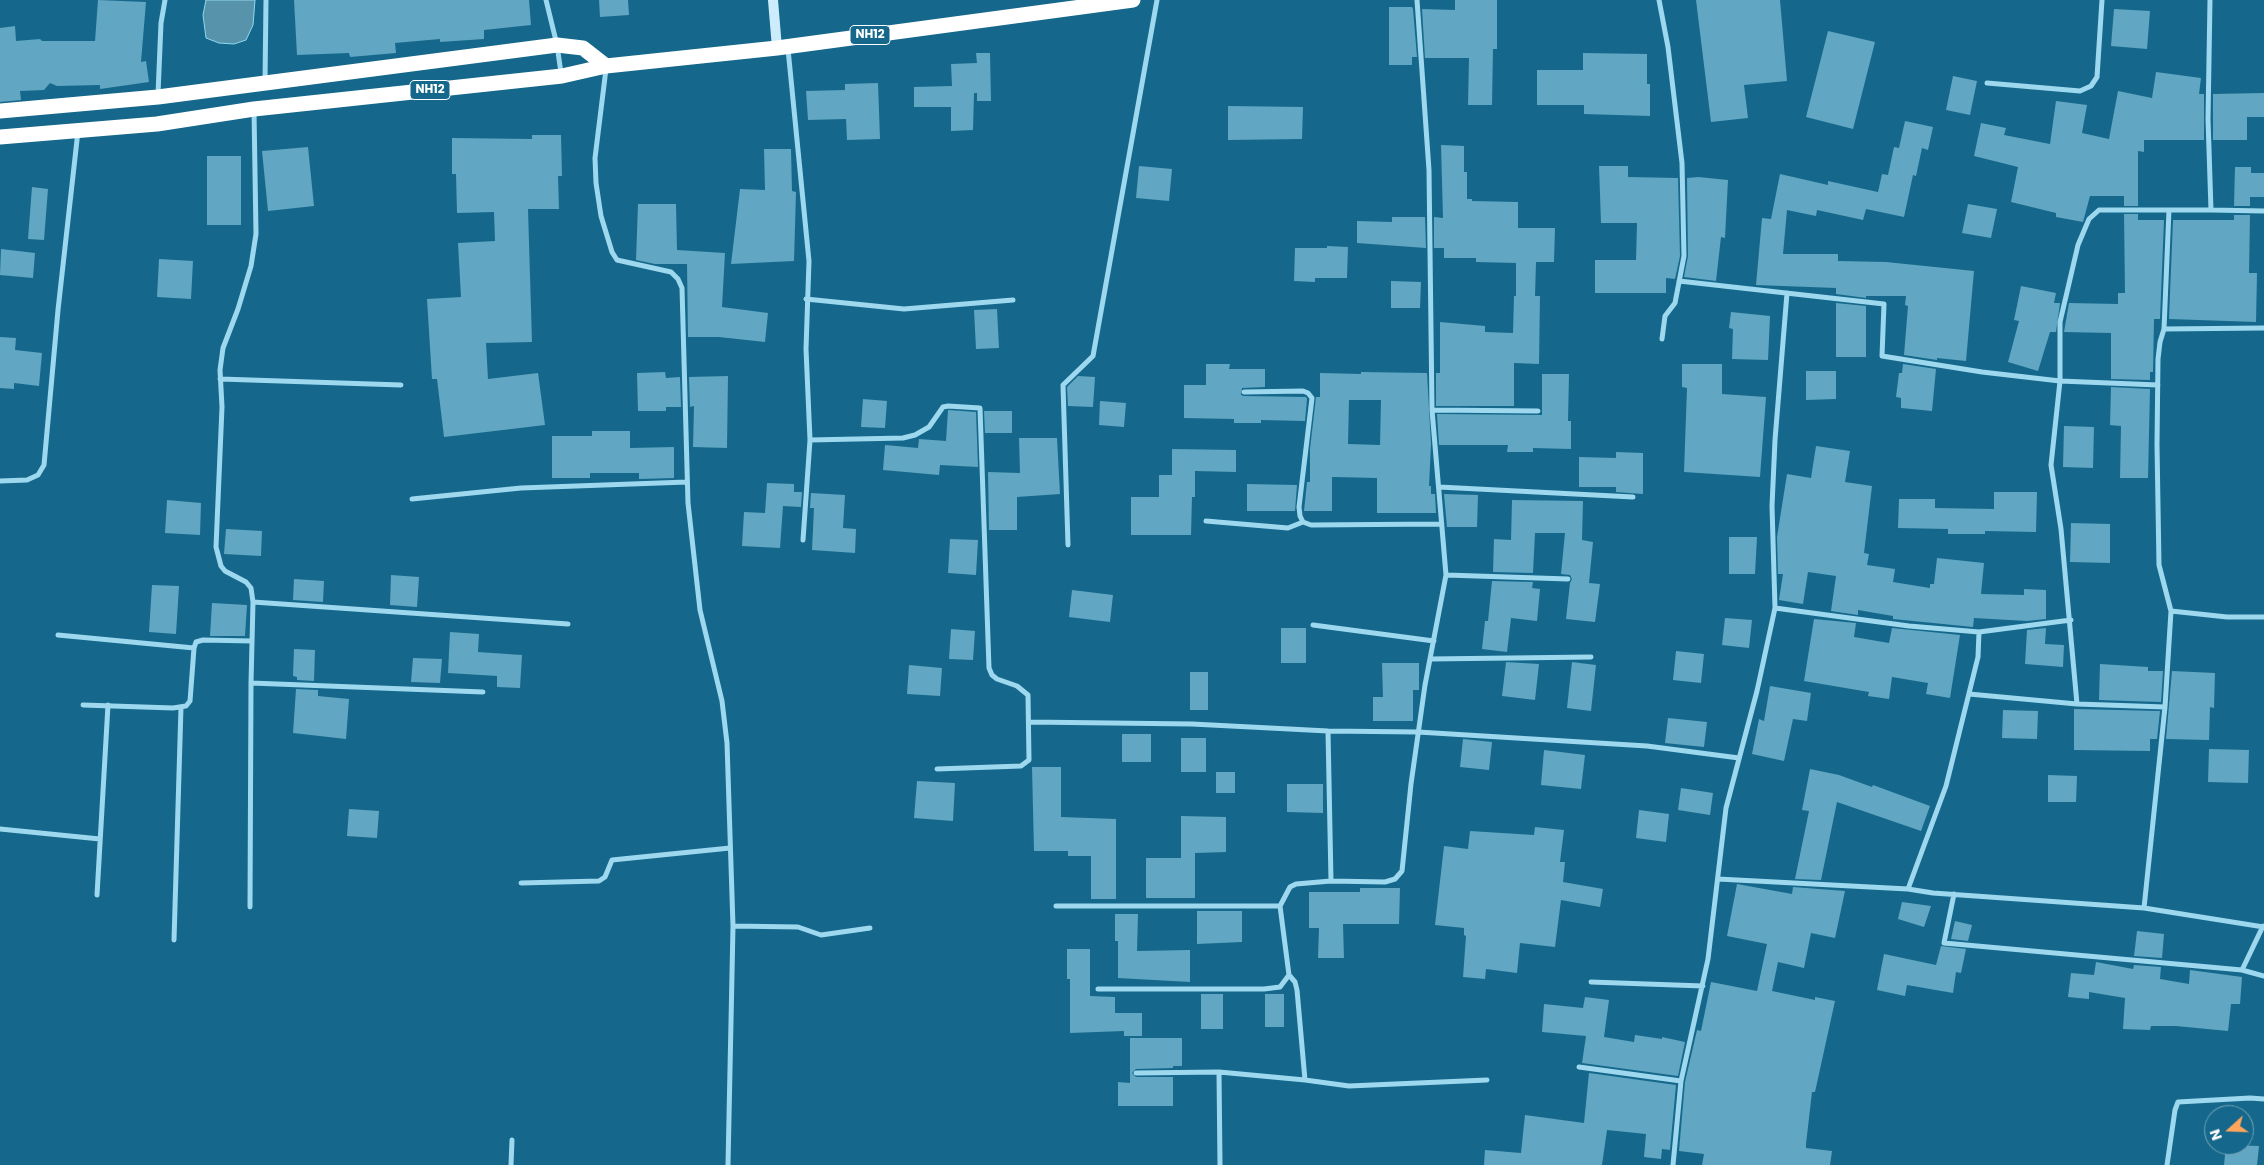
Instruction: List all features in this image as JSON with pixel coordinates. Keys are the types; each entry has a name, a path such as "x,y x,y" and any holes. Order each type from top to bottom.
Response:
{"highway":[{"name":"NH12","path":"0,137 157,124 254,109 562,76 606,66 783,47 1134,0"},
{"path":"0,111 158,97 557,45 583,48 606,66"}],"street":[{"path":"158,97 161,23 165,0"},
{"path":"265,83 266,0"},
{"path":"546,0 562,76"},
{"path":"773,0 783,47 809,261 806,299 806,349 810,440 803,540"},
{"path":"1068,545 1063,385 1093,356 1157,0"},
{"path":"1305,1080 1297,990 1295,982 1289,975 1280,906 1290,887 1296,884 1331,881 1386,882 1395,879 1402,871 1418,732 1446,575 1440,524 1439,487 1432,410 1429,170 1417,0"},
{"path":"1659,0 1668,46 1682,162 1684,256 1675,303 1664,316 1662,339"},
{"path":"1987,83 2080,90 2091,86 2097,77 2102,0"},
{"path":"2210,0 2208,119 2211,210"},
{"path":"606,66 595,158 596,183 601,216 612,252 617,260 671,272 678,279 682,288 687,482 700,610 722,701 726,726 733,926 728,1165"},
{"path":"250,906 250,683 253,602 251,588 246,582 225,571 216,553 222,407 220,370 223,348 238,309 251,266 256,234 254,109"},
{"path":"0,481 27,480 38,475 44,465 78,131"},
{"path":"2077,704 2062,529 2051,465 2060,381 2060,322 2078,245 2089,219 2098,210 2264,211"},
{"path":"2144,908 2165,707 2171,611 2159,565 2158,385 2158,359 2164,329 2169,210"},
{"path":"1679,282 1884,304 1882,356 1982,372 2060,381 2158,385"},
{"path":"1673,1165 1681,1081 1703,986 1726,808 1757,690 1775,608 1772,506 1775,440 1787,293"},
{"path":"806,299 904,310 1013,300"},
{"path":"2164,329 2264,328"},
{"path":"220,379 401,385"},
{"path":"1244,392 1303,391 1312,398 1299,507 1303,522"},
{"path":"810,440 903,438 915,435 929,427 944,407 980,408 989,668 997,679 1024,690 1029,702 1028,760 1021,766 937,769"},
{"path":"1432,410 1538,411"},
{"path":"412,499 521,488 687,482"},
{"path":"1439,487 1633,497"},
{"path":"1206,521 1288,528 1303,522 1311,525 1440,524"},
{"path":"1446,575 1568,579"},
{"path":"253,602 568,624"},
{"path":"1775,608 1909,626 1980,632 2071,620"},
{"path":"2171,611 2227,617 2264,617"},
{"path":"1313,625 1434,641"},
{"path":"1908,889 1946,786 1978,657 1980,632"},
{"path":"58,635 194,648"},
{"path":"83,705 186,706 190,701 196,642 203,640 251,642"},
{"path":"1430,659 1591,658"},
{"path":"250,683 483,692"},
{"path":"1969,694 2077,704 2165,707"},
{"path":"97,895 108,705"},
{"path":"174,940 181,707"},
{"path":"1029,722 1254,726 1328,731 1418,732 1647,746 1739,758"},
{"path":"1328,731 1331,881"},
{"path":"0,829 100,839"},
{"path":"521,883 599,881 604,877 609,864 617,859 730,848"},
{"path":"1718,879 1908,889 2144,908 2263,926 2242,970"},
{"path":"1954,894 1944,943 2242,970 2264,976"},
{"path":"1056,906 1280,906"},
{"path":"733,926 798,927 821,935 870,928"},
{"path":"1098,989 1272,989 1280,987 1289,975"},
{"path":"1591,982 1703,986"},
{"path":"1579,1067 1681,1081"},
{"path":"1219,1072 1220,1165"},
{"path":"1136,1073 1219,1072 1349,1086 1487,1080"},
{"path":"2167,1165 2175,1110 2178,1102 2250,1098 2264,1100"},
{"path":"511,1165 512,1140"}],"water":[{"path":"206,0 255,0 253,25 246,40 234,44 219,43 206,38 203,15"}],"building":[{"path":"98,0 146,2 141,62 146,61 149,82 100,89 100,85 57,86 50,83 44,90 20,91 21,100 0,102 0,28 15,26 16,41 40,39 42,41 95,41"},
{"path":"294,0 529,0 531,25 484,30 484,39 440,42 440,39 395,43 396,53 350,57 349,53 297,55"},
{"path":"599,0 628,0 629,15 600,17"},
{"path":"1455,0 1497,0 1497,49 1493,49 1492,105 1468,105 1469,58 1425,58 1422,9 1455,10"},
{"path":"1696,0 1780,0 1787,81 1744,85 1748,118 1711,122"},
{"path":"1389,7 1412,7 1413,9 1417,57 1412,57 1412,65 1389,65"},
{"path":"2114,9 2150,11 2147,49 2111,46"},
{"path":"1828,31 1875,42 1853,129 1806,117"},
{"path":"976,53 990,53 991,101 977,101 977,93 974,93 973,130 951,131 951,107 914,107 914,87 952,86 951,64 977,63"},
{"path":"1583,53 1647,54 1647,84 1650,84 1650,116 1584,114 1584,105 1537,105 1537,70 1583,70"},
{"path":"2156,72 2201,78 2199,94 2204,94 2204,140 2144,140 2144,152 2138,151 2138,206 2124,206 2124,196 2090,196 2083,222 2056,217 2056,213 2011,202 2018,167 1974,156 1981,123 2006,128 2004,135 2050,144 2056,101 2087,105 2082,133 2109,139 2118,91 2152,98"},
{"path":"1953,76 1977,81 1970,115 1946,110"},
{"path":"878,83 880,139 847,140 846,119 808,120 806,91 845,90 845,84"},
{"path":"2264,93 2264,117 2247,117 2247,140 2213,140 2213,94"},
{"path":"1228,106 1303,107 1302,139 1228,140"},
{"path":"1905,121 1933,127 1928,150 1922,148 1916,176 1913,175 1904,217 1866,209 1863,220 1817,210 1816,216 1787,210 1783,254 1838,254 1838,261 1886,262 1974,271 1966,361 1937,358 1937,360 1904,355 1908,306 1905,305 1906,296 1866,296 1866,298 1836,294 1836,288 1756,285 1762,218 1771,219 1780,174 1828,185 1828,181 1878,192 1882,174 1888,175 1894,147 1899,148"},
{"path":"532,135 561,135 562,176 558,176 559,209 528,209 532,342 486,343 488,379 538,373 545,425 444,437 437,379 432,379 427,299 461,297 458,243 495,241 494,212 457,213 456,174 452,174 452,138 532,139"},
{"path":"1441,145 1464,146 1464,172 1467,172 1467,199 1472,199 1472,201 1518,202 1518,228 1555,228 1554,262 1536,262 1535,296 1540,296 1539,364 1514,363 1514,406 1436,406 1436,373 1440,373 1440,322 1485,326 1485,332 1513,333 1514,296 1516,296 1516,263 1476,262 1476,258 1444,258 1444,248 1434,248 1434,217 1443,218"},
{"path":"308,147 314,206 268,211 262,151"},
{"path":"764,149 791,149 792,191 796,192 794,261 731,264 740,189 765,190"},
{"path":"207,156 241,156 241,225 207,225"},
{"path":"1139,166 1172,169 1169,201 1136,198"},
{"path":"1599,166 1628,166 1628,177 1678,178 1680,256 1675,279 1666,278 1666,293 1595,293 1595,260 1636,260 1637,223 1601,223"},
{"path":"2235,167 2251,167 2251,173 2264,173 2264,197 2250,197 2250,206 2234,206"},
{"path":"1698,177 1728,180 1725,238 1721,237 1716,281 1684,277 1688,256 1687,178"},
{"path":"32,187 48,189 44,240 28,239"},
{"path":"638,204 676,204 677,250 725,253 722,307 768,313 765,342 719,337 688,337 687,264 655,264 636,260"},
{"path":"1968,204 1997,209 1991,238 1962,233"},
{"path":"2124,214 2138,214 2138,220 2164,220 2160,319 2154,319 2153,372 2150,372 2150,380 2111,379 2111,333 2064,332 2069,303 2118,304 2118,293 2125,293"},
{"path":"2234,215 2250,215 2249,273 2257,273 2256,322 2169,319 2173,220 2234,220"},
{"path":"1392,217 1425,217 1426,248 1357,243 1357,221 1392,222"},
{"path":"1327,246 1348,247 1347,278 1315,278 1315,282 1294,281 1295,248 1327,248"},
{"path":"1,249 35,253 33,278 0,275"},
{"path":"159,259 193,261 191,299 157,297"},
{"path":"1391,281 1421,282 1420,308 1391,308"},
{"path":"2021,286 2056,293 2054,303 2060,303 2056,332 2050,332 2038,371 2008,362 2019,321 2014,320"},
{"path":"1836,303 1866,306 1866,357 1836,357"},
{"path":"997,309 999,348 976,349 974,310"},
{"path":"1731,312 1770,316 1768,360 1732,359 1733,329 1729,328"},
{"path":"0,337 16,338 15,350 42,353 39,386 14,383 14,389 0,388"},
{"path":"1206,364 1230,364 1229,369 1265,369 1265,387 1242,388 1241,395 1306,397 1305,421 1261,420 1261,423 1234,423 1234,419 1184,418 1184,385 1206,385"},
{"path":"1682,364 1722,364 1722,394 1766,397 1760,477 1684,472 1687,388 1682,387"},
{"path":"1903,364 1936,369 1932,411 1901,408 1901,398 1896,397 1899,373 1902,373"},
{"path":"1806,371 1836,371 1836,399 1806,400"},
{"path":"665,372 666,378 680,377 681,407 666,407 666,411 638,411 637,373"},
{"path":"1361,372 1427,373 1431,444 1429,486 1431,486 1431,494 1435,494 1436,513 1377,513 1377,478 1334,477 1332,477 1332,511 1304,511 1307,482 1310,482 1310,449 1316,397 1320,397 1320,373 1361,374","holes":["1349,400 1381,400 1380,445 1348,444"]},
{"path":"1542,374 1569,374 1568,421 1571,421 1571,449 1533,448 1533,452 1507,452 1508,445 1439,445 1437,414 1542,415"},
{"path":"728,376 727,448 693,447 694,406 690,407 689,377"},
{"path":"1078,376 1095,377 1093,407 1068,406 1067,387"},
{"path":"2111,387 2150,389 2148,478 2120,478 2121,426 2110,425"},
{"path":"863,399 887,401 885,428 861,427"},
{"path":"1100,401 1126,403 1124,427 1099,425"},
{"path":"948,410 976,412 978,467 940,465 939,475 883,470 885,445 918,448 919,439 946,441"},
{"path":"984,411 1012,411 1012,433 985,433"},
{"path":"2064,426 2094,427 2093,468 2063,467"},
{"path":"592,431 630,431 630,448 674,447 674,478 639,479 639,473 590,473 590,478 552,478 552,436 592,436"},
{"path":"1019,438 1057,438 1060,494 1017,497 1017,530 989,530 988,472 1020,473"},
{"path":"1816,446 1850,451 1845,482 1872,486 1864,553 1869,554 1867,565 1895,569 1893,582 1930,588 1930,584 1934,584 1937,558 1984,563 1981,594 2024,595 2024,589 2046,590 2046,619 2027,621 1974,618 1973,627 1893,619 1893,616 1858,610 1858,615 1831,611 1836,576 1808,572 1803,604 1779,600 1783,574 1778,574 1777,537 1787,474 1811,478"},
{"path":"1172,449 1236,450 1236,472 1195,471 1195,497 1192,497 1191,535 1131,535 1131,497 1159,497 1159,475 1172,475"},
{"path":"1616,452 1643,453 1643,494 1616,492 1616,487 1579,487 1579,457 1616,458"},
{"path":"767,483 794,484 794,492 802,492 801,507 783,506 780,548 742,546 744,512 765,513"},
{"path":"1247,484 1297,485 1295,511 1247,511"},
{"path":"1994,492 2037,492 2036,532 1985,531 1985,534 1948,534 1948,529 1898,528 1899,499 1935,499 1935,508 1994,509"},
{"path":"811,493 845,495 843,528 856,529 855,553 812,550 814,508 810,508"},
{"path":"1444,494 1478,495 1477,527 1447,527"},
{"path":"167,500 201,503 200,535 165,533"},
{"path":"1512,500 1583,501 1582,540 1593,542 1589,583 1600,584 1595,622 1566,619 1572,579 1570,575 1561,574 1565,533 1535,533 1533,573 1493,572 1494,539 1511,540"},
{"path":"2071,523 2110,524 2110,563 2070,562"},
{"path":"226,529 262,531 261,556 224,554"},
{"path":"1729,537 1757,537 1755,574 1729,574"},
{"path":"950,539 978,540 976,575 948,573"},
{"path":"391,575 419,577 417,607 390,605"},
{"path":"294,579 324,581 323,602 293,600"},
{"path":"1492,581 1533,582 1532,588 1540,589 1537,621 1511,618 1507,652 1482,649 1485,621 1488,621"},
{"path":"152,585 179,586 176,634 149,632"},
{"path":"1072,590 1113,595 1110,622 1069,617"},
{"path":"212,603 247,605 245,636 210,636"},
{"path":"1725,618 1752,620 1749,648 1722,645"},
{"path":"1814,619 1856,623 1854,637 1889,643 1892,628 1960,635 1950,698 1926,694 1928,683 1892,677 1889,699 1868,696 1869,692 1804,681"},
{"path":"1281,628 1306,628 1306,663 1281,663"},
{"path":"2046,628 2045,644 2064,645 2063,667 2025,664 2027,630"},
{"path":"951,629 975,631 973,660 949,659"},
{"path":"450,632 479,634 478,652 522,655 520,688 497,687 497,676 448,673"},
{"path":"294,649 315,650 314,681 297,680 297,677 293,676"},
{"path":"1676,651 1704,654 1701,683 1673,680"},
{"path":"413,658 442,659 440,683 411,682"},
{"path":"1506,662 1539,664 1535,700 1502,696"},
{"path":"1572,662 1596,665 1591,711 1567,708"},
{"path":"1382,663 1419,663 1419,690 1413,690 1413,721 1373,721 1373,697 1383,697"},
{"path":"2100,664 2148,667 2148,671 2163,671 2161,702 2099,700"},
{"path":"909,665 942,668 940,696 907,694"},
{"path":"2172,671 2215,673 2214,708 2210,707 2209,740 2166,739"},
{"path":"1190,672 1208,672 1208,710 1190,710"},
{"path":"1770,686 1811,693 1807,721 1793,719 1784,761 1752,754 1759,719 1764,721"},
{"path":"296,689 318,690 318,696 349,699 346,739 293,733"},
{"path":"2074,709 2160,711 2157,739 2150,739 2150,751 2074,750"},
{"path":"2003,710 2038,711 2037,739 2002,738"},
{"path":"1668,718 1707,722 1704,747 1665,743"},
{"path":"1122,734 1151,734 1151,762 1122,762"},
{"path":"1181,738 1206,738 1206,772 1181,772"},
{"path":"1463,739 1492,742 1489,770 1460,767"},
{"path":"2209,749 2249,750 2248,783 2208,782"},
{"path":"1544,750 1585,755 1581,789 1541,785"},
{"path":"1032,767 1061,767 1061,817 1116,819 1116,899 1091,899 1091,856 1068,856 1068,851 1034,851"},
{"path":"1810,769 1839,775 1872,787 1873,785 1930,806 1921,831 1837,802 1821,880 1795,879 1809,811 1802,810"},
{"path":"1216,772 1235,772 1235,793 1216,793"},
{"path":"2048,775 2077,776 2076,802 2048,802"},
{"path":"917,781 955,783 953,821 914,818"},
{"path":"1287,784 1323,784 1323,813 1287,812"},
{"path":"1681,788 1713,793 1710,815 1678,810"},
{"path":"349,809 379,811 377,838 347,836"},
{"path":"1639,810 1669,814 1666,842 1636,838"},
{"path":"1181,816 1226,817 1226,852 1195,853 1195,898 1146,898 1146,858 1181,858"},
{"path":"1535,827 1564,830 1560,862 1565,862 1563,882 1603,889 1600,907 1561,900 1555,947 1520,943 1517,973 1486,969 1485,979 1463,977 1466,936 1464,935 1464,928 1435,925 1444,846 1468,849 1470,831 1534,835"},
{"path":"1737,884 1792,894 1793,887 1845,891 1835,938 1811,933 1804,968 1778,962 1772,991 1815,1000 1815,997 1835,1001 1815,1092 1812,1092 1806,1144 1806,1148 1832,1151 1830,1165 1702,1165 1704,1154 1679,1151 1685,1082 1697,1030 1701,1031 1711,982 1757,991 1767,944 1727,936"},
{"path":"1360,888 1400,888 1399,924 1343,924 1344,958 1318,958 1319,928 1309,928 1309,892 1360,892"},
{"path":"1902,902 1931,906 1924,927 1898,919"},
{"path":"1197,911 1242,911 1242,942 1197,944"},
{"path":"1115,914 1138,914 1137,951 1190,950 1190,982 1118,978 1118,941 1115,941"},
{"path":"1955,921 1972,925 1968,941 1951,939"},
{"path":"2137,931 2164,934 2162,958 2134,956"},
{"path":"1941,946 1966,949 1961,973 1956,972 1953,993 1907,985 1905,996 1877,990 1884,954 1936,965"},
{"path":"1067,949 1090,949 1090,996 1115,997 1115,1013 1142,1013 1142,1036 1124,1036 1124,1031 1070,1033 1070,979 1067,979"},
{"path":"2096,962 2133,969 2134,965 2161,967 2160,979 2189,984 2190,970 2242,977 2240,1004 2231,1004 2228,1031 2176,1026 2151,1026 2150,1030 2123,1029 2125,998 2089,992 2089,999 2068,997 2071,973 2094,975"},
{"path":"1201,994 1223,994 1223,1029 1201,1029"},
{"path":"1265,994 1284,994 1284,1027 1265,1027"},
{"path":"1585,997 1609,1000 1604,1037 1634,1042 1635,1035 1662,1039 1662,1037 1685,1042 1678,1076 1582,1063 1586,1036 1542,1032 1544,1004 1583,1008"},
{"path":"1130,1038 1182,1038 1182,1066 1136,1069 1132,1073 1136,1077 1173,1077 1173,1106 1118,1106 1118,1082 1130,1083"},
{"path":"1589,1073 1676,1085 1670,1150 1662,1149 1661,1159 1644,1157 1646,1134 1607,1130 1602,1165 1484,1165 1485,1150 1521,1153 1525,1115 1584,1123"},
{"path":"2254,1146 2259,1146 2257,1165 2224,1165 2225,1155 2254,1155"}]}
